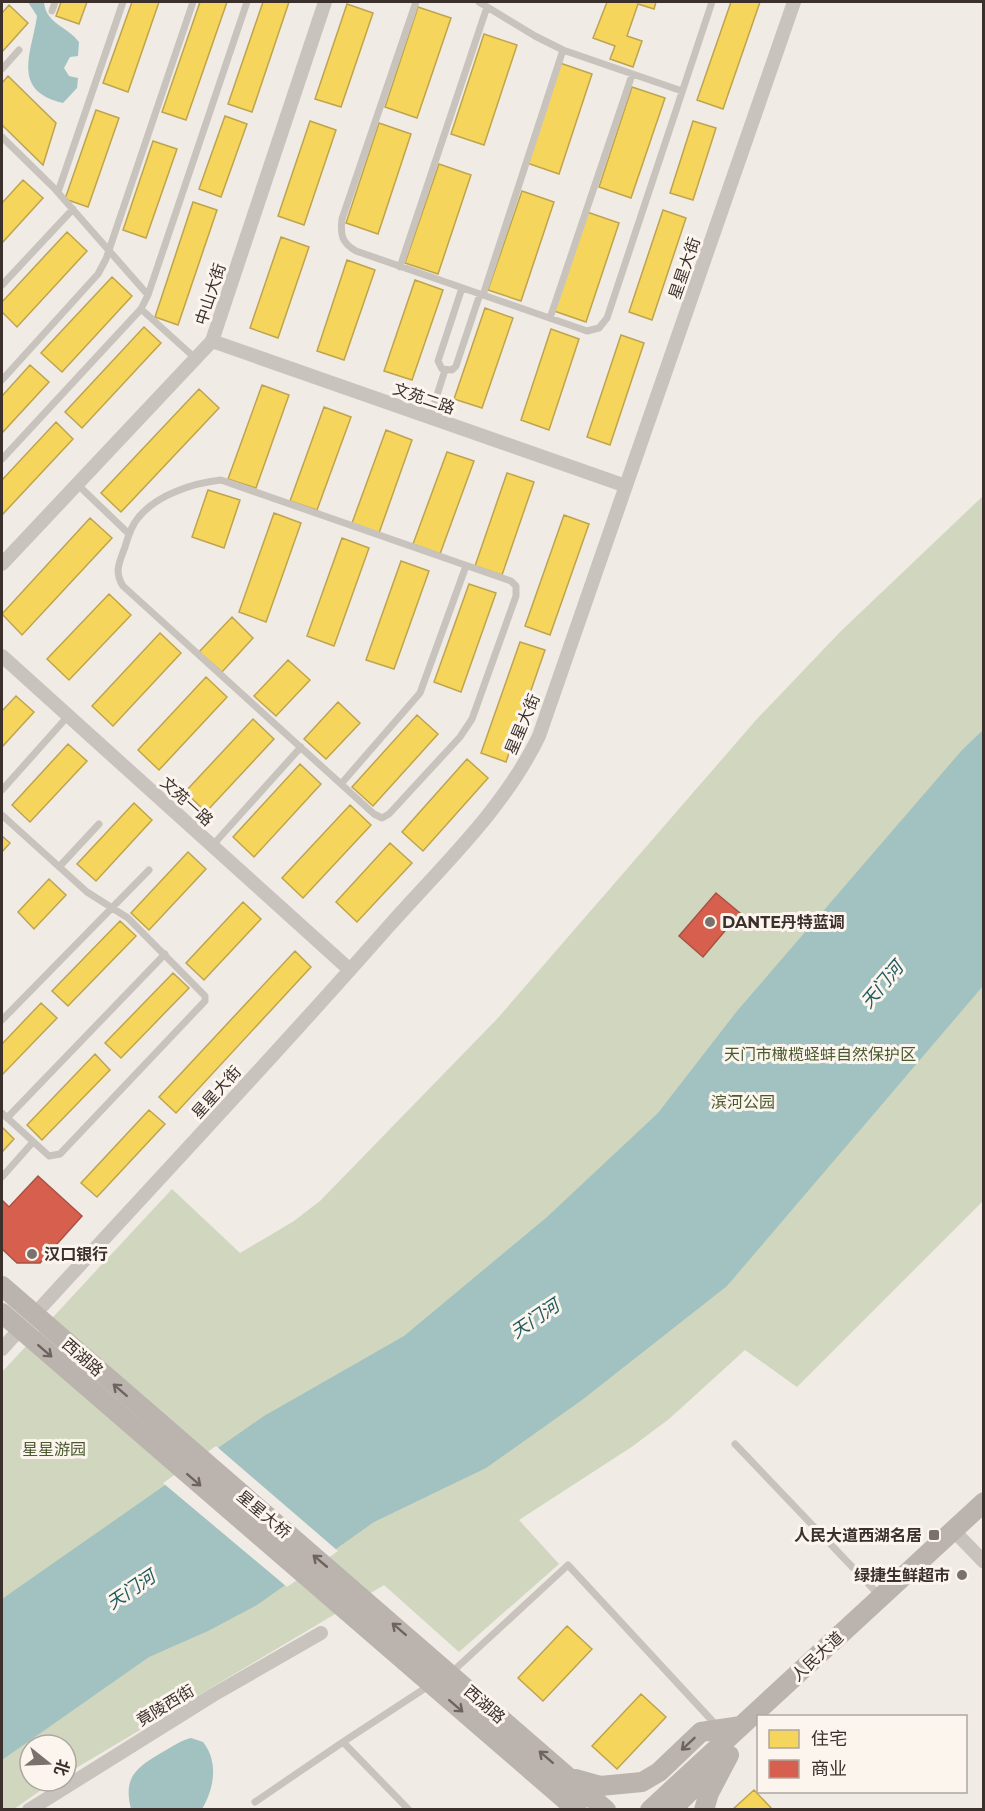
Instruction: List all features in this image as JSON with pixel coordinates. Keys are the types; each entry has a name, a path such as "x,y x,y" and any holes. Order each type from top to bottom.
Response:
{"main road":[{"name":"西湖路","path":"2,1286 157,1435"},
{"name":"西湖路","path":"2,1313 157,1435"},
{"name":"星星大桥","path":"157,1435 364,1599"},
{"name":"星星大桥","path":"157,1435 348,1613"},
{"name":"人民大道","path":"771,1715 957,1534 984,1502"},
{"name":"人民大道","path":"762,1715 880,1597 957,1534 984,1518"},
{"name":"西湖路","path":"364,1599 606,1809"},
{"name":"西湖路","path":"348,1613 577,1809"},
{"name":"人民大道","path":"670,1809 729,1755 750,1727"},
{"name":"人民大道","path":"650,1809 750,1727"},
{"path":"568,1777 600,1786 642,1782 658,1772 701,1732 719,1728 750,1727"},
{"path":"704,1809 709,1793 729,1755"}],"street":[{"name":"中山大街","path":"2,564 212,341 325,2"},
{"name":"星星大街","path":"34,1315 350,970 503,796 529,757 539,736 795,2"},
{"name":"文苑二路","path":"212,341 626,486"},
{"name":"文苑一路","path":"2,656 350,970"},
{"path":"2,1349 20,1329"},
{"path":"957,1534 984,1562"},
{"name":"竟陵西街","path":"29,1809 193,1707 321,1633"}],"lane":[{"path":"52,11 55,2"},
{"path":"58,192 123,2"},
{"path":"2,380 98,274 109,249 193,2"},
{"path":"2,459 141,309 148,295 247,2"},
{"path":"416,2 342,219 340,232 346,245 400,267 586,331 599,328 607,318 712,2"},
{"path":"479,2 564,50 682,91"},
{"path":"400,267 487,7"},
{"path":"2,69 19,50"},
{"path":"462,288 438,361 439,366 445,370 452,370 456,366 564,50"},
{"path":"550,318 632,75"},
{"path":"2,137 58,192 148,295"},
{"path":"2,285 73,209"},
{"path":"141,309 195,358"},
{"path":"430,417 445,370"},
{"path":"221,480 466,566 511,581 516,586 516,596 472,719 460,737 389,814 382,818 374,814 123,586 118,578 117,568 137,518 165,496 221,480"},
{"path":"77,484 129,534"},
{"path":"341,784 420,693 466,566"},
{"path":"2,790 68,716"},
{"path":"212,846 301,747"},
{"path":"2,815 87,892 128,918 165,954 204,992 205,1001 60,1154 49,1156 4,1115 165,954"},
{"path":"59,867 99,824"},
{"path":"2,1020 149,870"},
{"path":"2,1177 33,1142"},
{"path":"735,1444 880,1597"},
{"path":"450,1674 568,1565 719,1728"},
{"path":"255,1802 430,1684"},
{"path":"343,1742 410,1809"}],"green space":[{"name":"滨河公园","path":"983,496 983,1201 797,1387 745,1350 669,1419 633,1446 519,1520 559,1564 459,1652 384,1585 78,1767 78,1733 18,1733 18,1793 37,1793 14,1809 2,1810 2,1372 172,1189 240,1253 294,1221 320,1201 497,1019 756,720 841,631"}],"water":[{"path":"28,2 44,2 53,20 79,42 78,56 70,57 64,68 69,76 78,78 77,88 63,103 46,97 30,80 29,56 37,16"},
{"name":"天门市橄榄蛏蚌自然保护区","path":"983,730 983,986 727,1286 582,1400 486,1468 374,1522 257,1605 208,1631 149,1657 41,1733 18,1733 18,1749 2,1760 2,1599 264,1416 404,1336 547,1217 658,1113 737,1011 962,750"},
{"path":"191,1738 203,1742 213,1767 212,1784 202,1809 131,1809 130,1781 138,1769 152,1758"}],"pier":[{"path":"216,1446 338,1551 287,1587 163,1483"}],"building: 住宅":[{"path":"61,2 87,2 79,24 56,16"},
{"path":"132,2 159,2 128,92 103,83"},
{"path":"200,2 227,2 186,120 162,112"},
{"path":"263,2 289,2 252,112 228,104"},
{"path":"607,2 656,2 654,9 638,4 627,36 642,41 633,67 610,59 615,46 593,38"},
{"path":"731,2 760,2 723,109 697,100"},
{"path":"347,4 373,13 341,107 315,99"},
{"path":"9,5 28,23 2,52 2,13"},
{"path":"418,7 451,18 417,118 385,107"},
{"path":"484,34 517,45 484,145 451,134"},
{"path":"560,63 592,74 559,174 527,163"},
{"path":"8,76 56,123 43,165 2,125 2,83"},
{"path":"632,87 665,98 631,198 599,187"},
{"path":"96,110 119,118 88,207 65,199"},
{"path":"225,116 247,124 221,197 199,189"},
{"path":"310,121 336,130 304,225 278,216"},
{"path":"693,121 716,128 693,200 670,193"},
{"path":"379,123 411,134 378,234 346,223"},
{"path":"153,141 177,149 146,238 123,230"},
{"path":"439,164 471,175 438,274 405,263"},
{"path":"23,180 43,198 2,243 2,203"},
{"path":"522,191 554,202 521,301 488,290"},
{"path":"193,202 217,210 178,325 155,317"},
{"path":"663,210 686,218 652,320 629,312"},
{"path":"587,212 619,223 586,322 554,311"},
{"path":"67,232 87,251 17,327 2,312 2,302"},
{"path":"281,237 309,247 278,338 250,328"},
{"path":"347,260 375,270 344,360 317,351"},
{"path":"112,277 132,296 62,372 41,353"},
{"path":"415,280 443,290 412,380 384,371"},
{"path":"485,308 513,318 482,408 454,399"},
{"path":"144,327 161,343 82,428 65,412"},
{"path":"551,329 579,339 549,430 521,420"},
{"path":"621,335 644,343 610,445 587,437"},
{"path":"30,365 49,382 2,433 2,396"},
{"path":"262,385 289,395 256,488 228,479"},
{"path":"199,389 219,408 121,512 101,493"},
{"path":"324,407 351,417 317,510 290,501"},
{"path":"56,422 73,439 2,515 2,480"},
{"path":"386,430 412,440 379,533 352,523"},
{"path":"447,452 474,461 440,554 413,544"},
{"path":"507,473 534,482 502,575 475,566"},
{"path":"208,490 240,500 224,548 192,537"},
{"path":"274,513 301,523 266,622 239,612"},
{"path":"564,515 589,524 550,635 525,626"},
{"path":"90,518 112,538 22,635 2,614"},
{"path":"342,538 369,548 334,646 307,636"},
{"path":"401,561 429,571 394,669 366,660"},
{"path":"469,584 496,593 461,692 434,682"},
{"path":"109,594 131,615 69,680 47,659"},
{"path":"232,617 253,638 222,672 199,652"},
{"path":"160,633 181,653 113,726 92,706"},
{"path":"520,642 545,650 506,762 481,753"},
{"path":"288,660 310,680 276,716 254,696"},
{"path":"206,677 227,697 159,770 138,750"},
{"path":"16,696 34,712 2,747 2,711"},
{"path":"338,702 360,723 326,759 304,739"},
{"path":"417,715 438,734 373,806 352,787"},
{"path":"253,719 274,739 206,812 185,792"},
{"path":"68,744 87,761 30,822 12,805"},
{"path":"467,759 488,778 423,851 402,832"},
{"path":"300,764 321,784 254,857 233,837"},
{"path":"134,803 152,820 96,881 77,864"},
{"path":"350,805 371,825 303,898 282,878"},
{"path":"2,836 10,843 2,852"},
{"path":"390,843 412,863 357,922 336,902"},
{"path":"188,852 206,869 149,930 131,913"},
{"path":"49,879 66,895 34,929 18,912"},
{"path":"243,902 261,919 204,980 186,963"},
{"path":"120,921 136,936 68,1006 52,991"},
{"path":"295,951 311,967 176,1113 159,1097"},
{"path":"173,973 189,988 121,1058 105,1043"},
{"path":"41,1003 57,1018 2,1075 2,1044"},
{"path":"95,1054 110,1070 42,1140 27,1125"},
{"path":"149,1110 165,1124 97,1197 81,1183"},
{"path":"2,1127 14,1139 2,1152"},
{"path":"567,1626 592,1649 543,1701 518,1678"},
{"path":"641,1694 666,1717 617,1769 592,1746"},
{"path":"754,1790 773,1810 732,1810"}],"building: 商业":[{"path":"716,893 740,913 703,957 679,936"},
{"path":"38,1176 82,1216 40,1263 17,1263 2,1249 2,1200 9,1207"}],"place":[{"name":"DANTE丹特蓝调","path":"710,922"},
{"name":"汉口银行","path":"32,1254"},
{"name":"人民大道西湖名居","path":"934,1535"},
{"name":"绿捷生鲜超市","path":"962,1575"}],"water label":[{"name":"天门河","path":"882,985"},
{"name":"天门河","path":"535,1319"},
{"name":"天门河","path":"131,1590"}],"park label":[{"name":"星星游园","path":"54,1449"}]}
